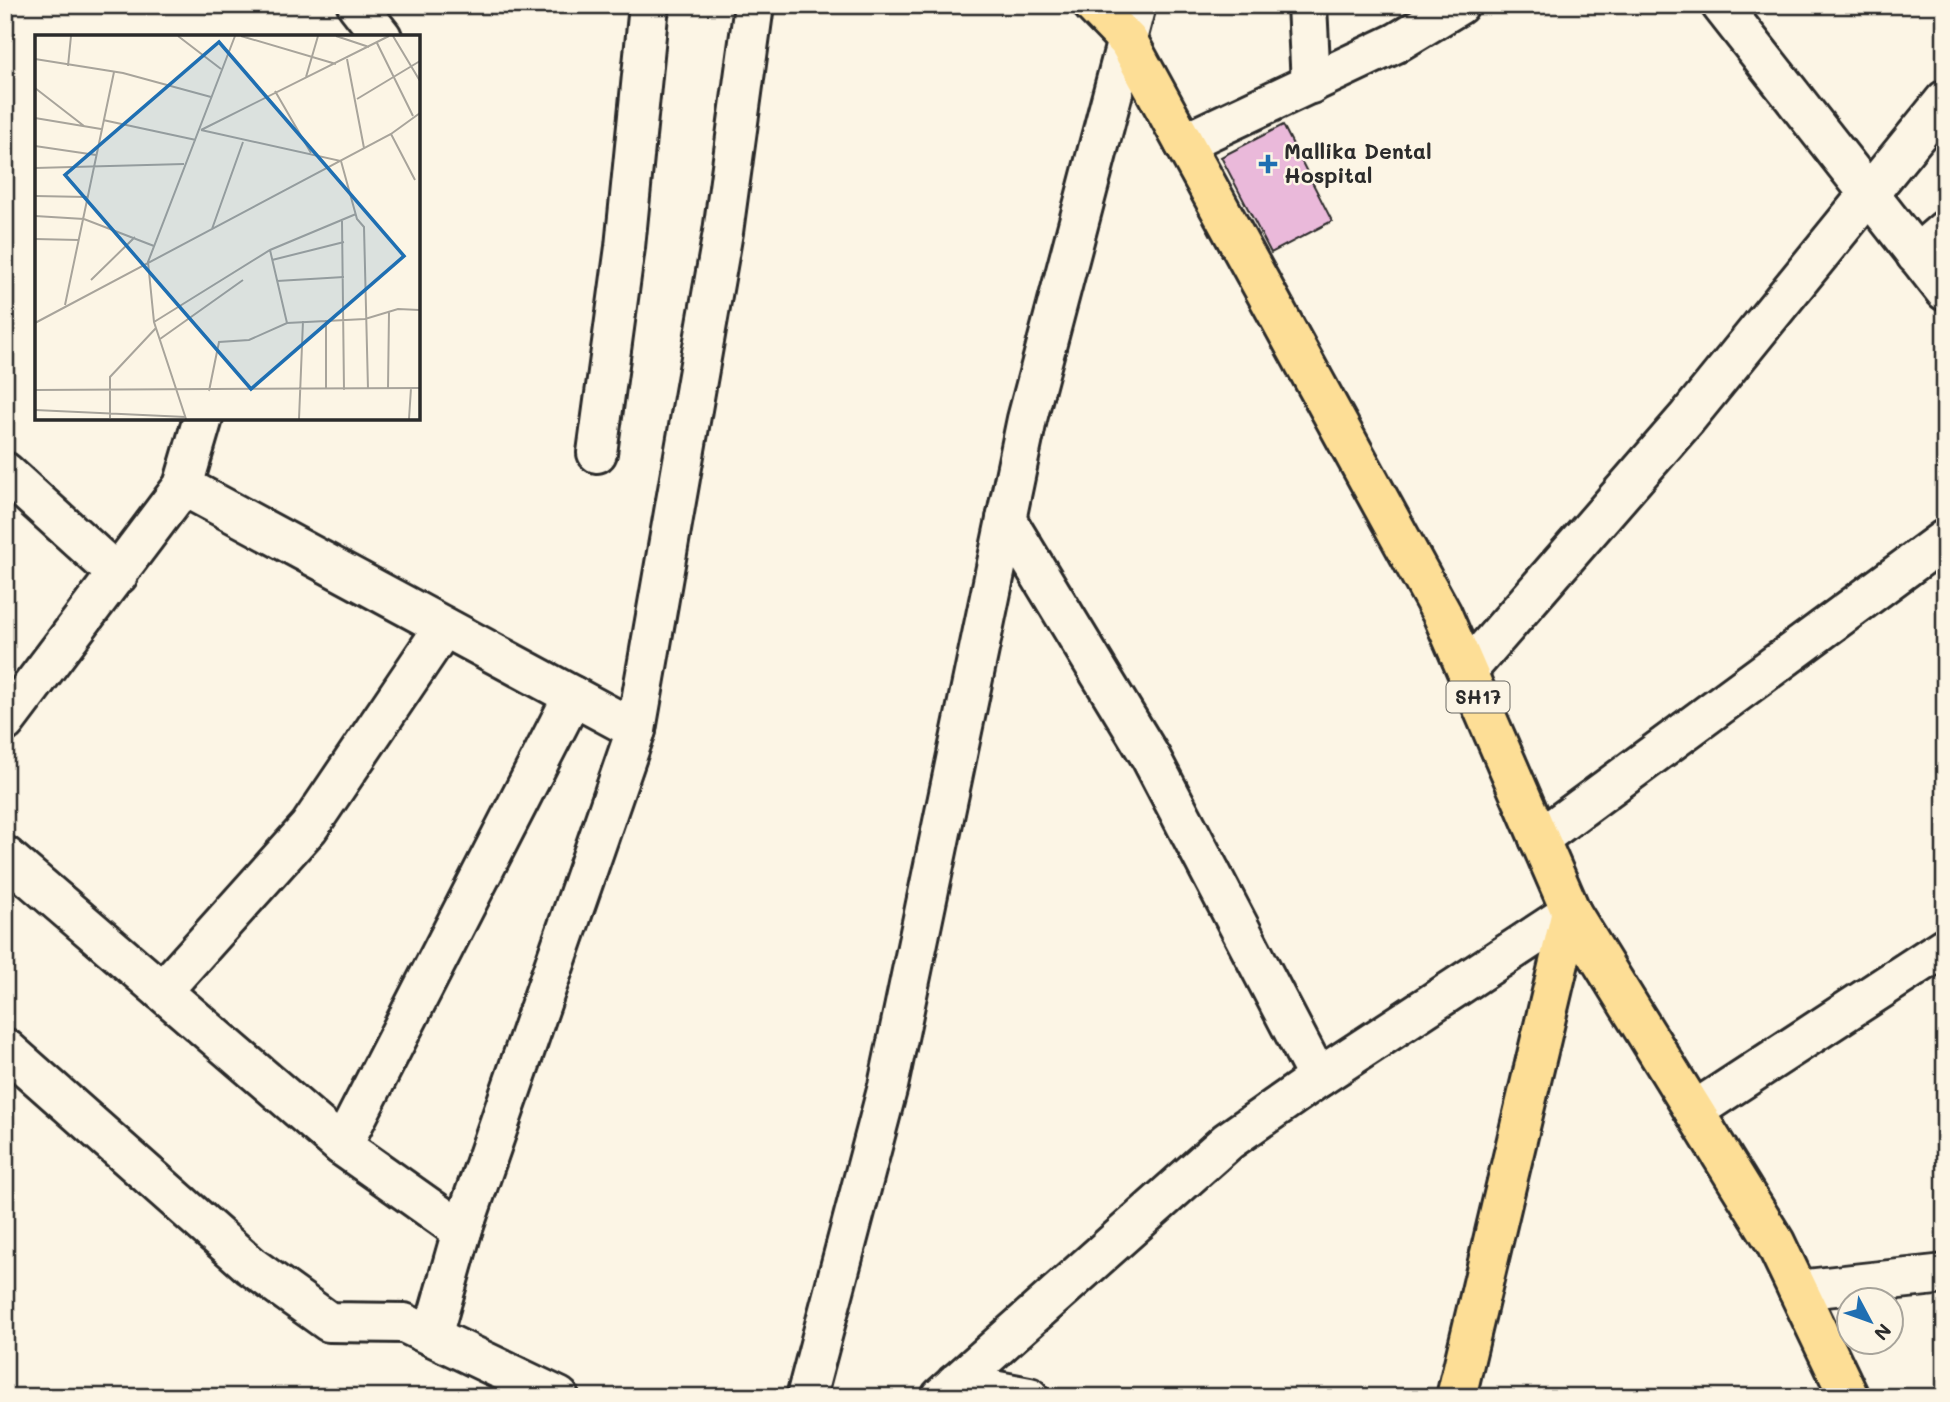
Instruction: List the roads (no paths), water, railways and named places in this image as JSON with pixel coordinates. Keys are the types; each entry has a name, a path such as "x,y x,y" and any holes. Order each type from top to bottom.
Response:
{"main road":[{"name":"SH17","path":"1093,5 1132,23 1184,143 1442,614 1571,912 1775,1242 1849,1397"},
{"path":"1456,1397 1571,912"}],"street":[{"path":"357,5 380,35"},
{"path":"597,453 625,247 649,5"},
{"path":"432,1336 462,1231 636,730 723,232 754,5"},
{"path":"1307,5 1311,84"},
{"path":"1184,143 1396,43 1459,5"},
{"path":"1733,10 1868,194 1945,291"},
{"path":"806,1397 888,1086 1027,419 1132,23"},
{"path":"1467,671 1687,418 1945,100"},
{"path":"1916,255 1945,230"},
{"path":"10,705 118,575 183,486 202,420"},
{"path":"5,472 118,575"},
{"path":"183,486 636,730"},
{"path":"1006,519 1152,758 1318,1078"},
{"path":"1539,839 1945,539"},
{"path":"162,991 309,827 444,627"},
{"path":"342,1146 573,696"},
{"path":"5,856 342,1146 462,1231"},
{"path":"948,1390 1228,1141 1318,1078 1571,912"},
{"path":"1694,1111 1945,947"},
{"path":"5,1048 251,1266 329,1322 404,1323 559,1397"},
{"path":"1798,1290 1945,1273"},
{"path":"948,1390 1029,1397"}],"place":[{"name":"Mallika Dental Hospital","path":"1268,164"}]}
